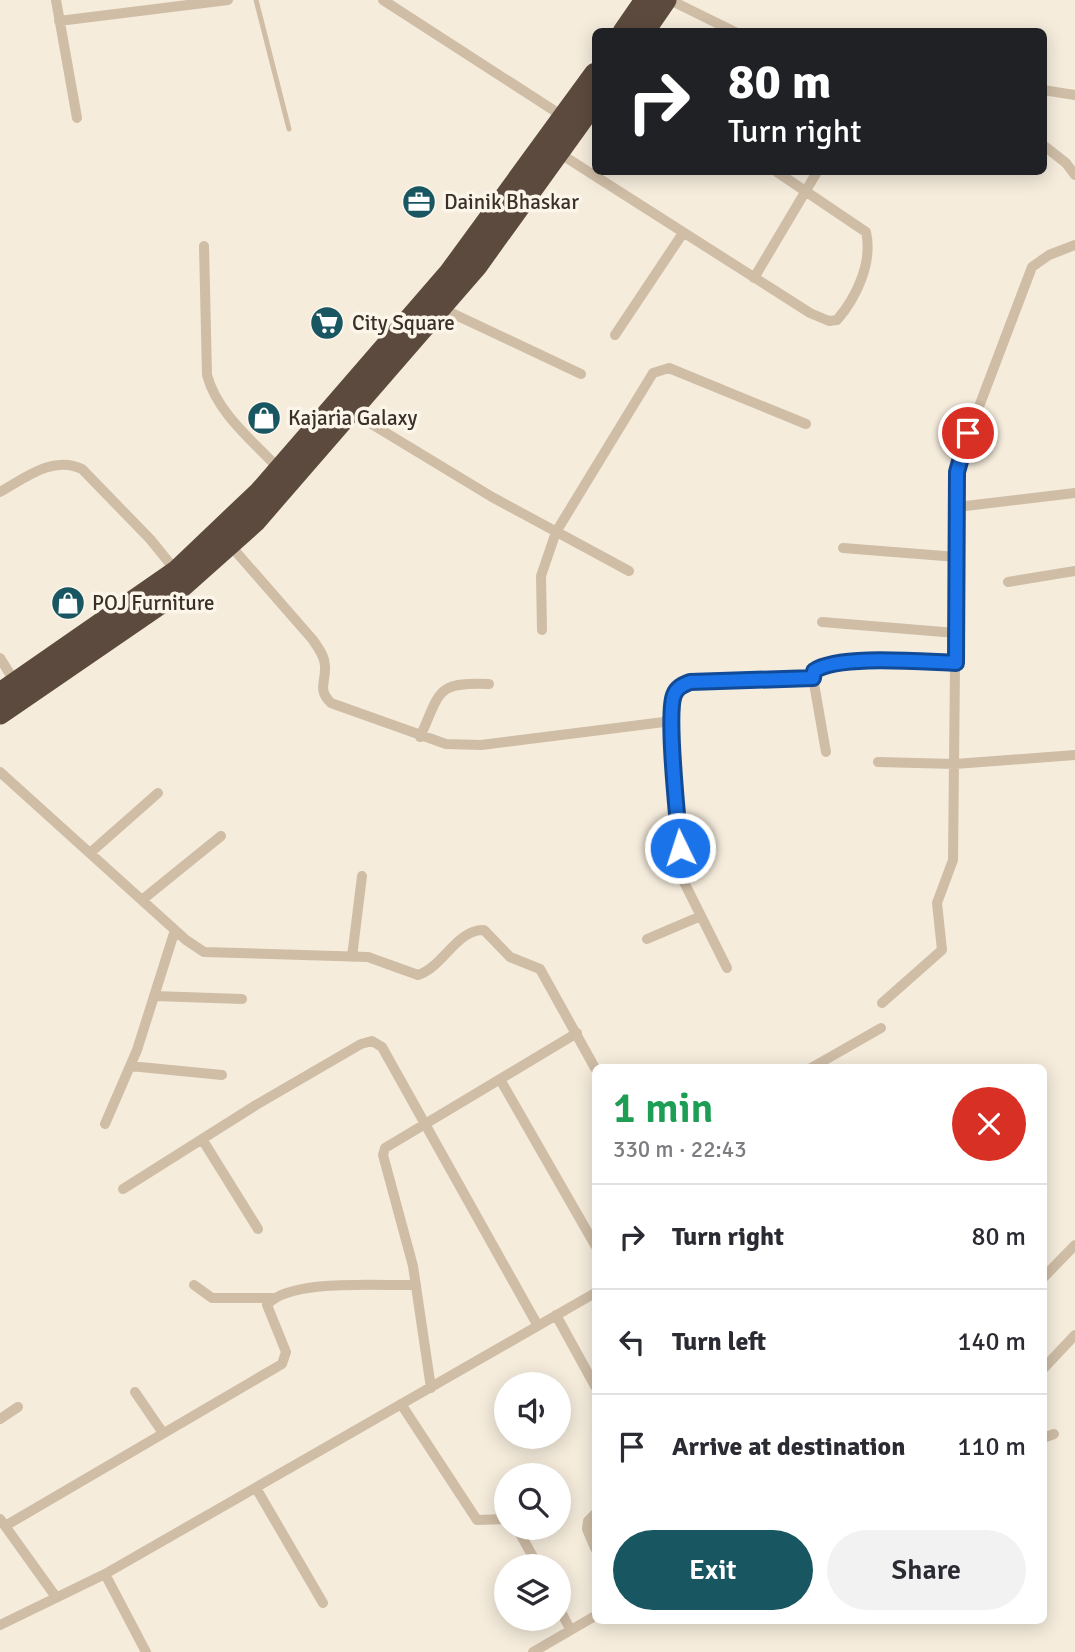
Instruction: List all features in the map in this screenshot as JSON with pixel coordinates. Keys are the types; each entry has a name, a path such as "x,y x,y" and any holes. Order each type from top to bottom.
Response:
{"highway":[{"path":"626,28 645,0"},
{"path":"647,28 668,0"},
{"path":"8,688 176,571 234,518 449,273 592,77"},
{"path":"0,713 172,596 230,545 293,480 441,308 507,228 592,106"}],"street":[{"path":"56,0 77,118"},
{"path":"60,21 228,0"},
{"path":"383,0 564,117"},
{"path":"668,0 727,28"},
{"path":"1047,91 1075,95"},
{"path":"1047,148 1066,163 1075,175"},
{"path":"559,153 592,174"},
{"path":"593,175 754,278 829,321 837,320 849,306 866,264 866,232 782,175"},
{"path":"754,278 815,175"},
{"path":"615,335 683,233"},
{"path":"882,1003 942,950 937,903 953,860 957,472 961,454 1032,267 1049,255 1075,244"},
{"path":"204,246 207,375 211,390 222,408 279,469"},
{"path":"441,308 581,374"},
{"path":"542,630 541,576 556,532 642,386 659,369 669,368 806,424"},
{"path":"350,411 556,532 629,570"},
{"path":"0,492 55,464 74,465 82,469 140,529 176,571"},
{"path":"957,507 1075,493"},
{"path":"230,545 313,640 326,668 321,685 323,695 331,703 420,737 446,744 481,745 672,721"},
{"path":"843,548 957,557"},
{"path":"1008,582 1075,571"},
{"path":"822,622 956,634"},
{"path":"0,658 8,688"},
{"path":"826,752 813,678 814,671 821,666 842,661 956,663"},
{"path":"727,968 684,882 672,721 673,696 679,687 690,682 813,678"},
{"path":"420,737 446,688 455,683 489,684"},
{"path":"878,762 954,764 1075,755"},
{"path":"0,772 175,930 204,952 380,959 418,975 431,968 472,932 484,930 510,957 540,968 593,1064"},
{"path":"90,853 158,793"},
{"path":"142,900 221,836"},
{"path":"352,957 362,876"},
{"path":"647,939 701,916"},
{"path":"105,1124 130,1066 175,930"},
{"path":"154,996 242,999"},
{"path":"818,1064 881,1028"},
{"path":"431,1388 416,1285 383,1154 393,1141 425,1126 577,1033"},
{"path":"124,1189 338,1057 372,1041 382,1047 538,1326"},
{"path":"130,1066 222,1075"},
{"path":"501,1081 592,1240"},
{"path":"202,1139 258,1229"},
{"path":"1047,1274 1075,1245"},
{"path":"194,1284 212,1298 272,1298 301,1289 416,1285"},
{"path":"0,1625 105,1573 592,1295"},
{"path":"56,1597 3,1523 282,1364 285,1352 267,1304 272,1298"},
{"path":"556,1315 592,1381"},
{"path":"1047,1365 1075,1335"},
{"path":"135,1392 163,1433"},
{"path":"401,1404 477,1520 494,1519"},
{"path":"0,1419 18,1407"},
{"path":"256,1488 323,1602"},
{"path":"592,1517 588,1521 587,1529 592,1541"},
{"path":"105,1573 146,1652"},
{"path":"571,1628 592,1618"},
{"path":"533,1652 567,1631"}],"lane":[{"path":"256,0 289,129"}],"place":[{"name":"Dainik Bhaskar","path":"419,202"},
{"name":"City Square","path":"327,323"},
{"name":"Kajaria Galaxy","path":"264,418"},
{"name":"POJ Furniture","path":"68,603"}],"route":[{"path":"680,848 672,721 673,696 679,687 690,682 813,678 814,671 821,666 842,661 956,663 957,472 968,433"}]}
